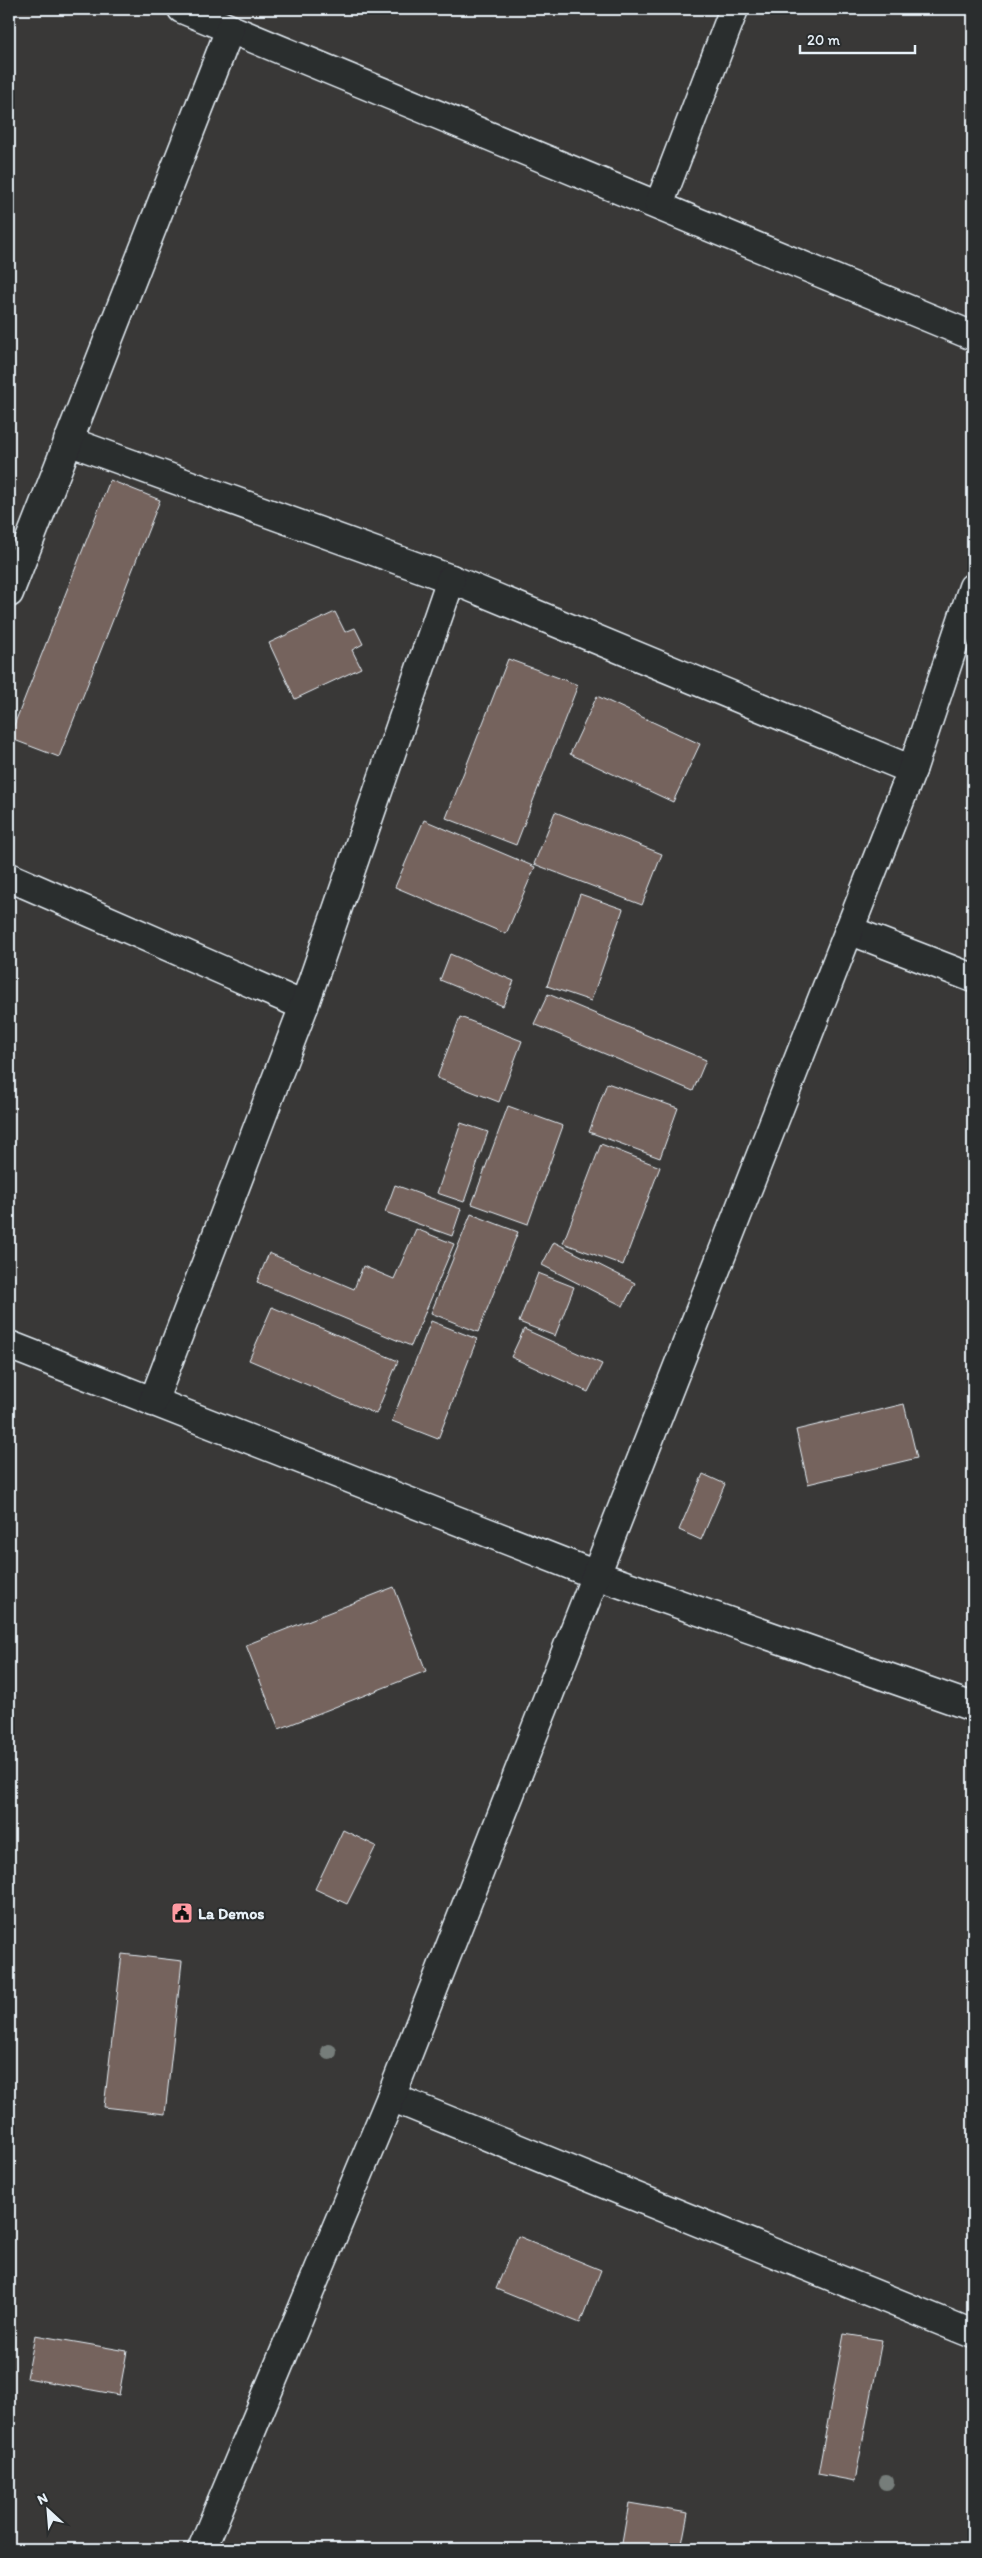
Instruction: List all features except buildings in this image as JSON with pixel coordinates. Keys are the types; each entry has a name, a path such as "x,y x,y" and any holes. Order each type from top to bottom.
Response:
{"street":[{"path":"182,9 973,336"},
{"path":"659,205 734,9"},
{"path":"9,593 230,29"},
{"path":"68,441 451,579 912,770"},
{"path":"153,1402 304,1006 451,579"},
{"path":"202,2549 392,2097 912,770 973,587"},
{"path":"9,878 304,1006"},
{"path":"849,930 973,978"},
{"path":"9,1345 596,1575 973,1707"},
{"path":"392,2097 973,2334"}],"place":[{"name":"La Demos","path":"182,1913"}]}
